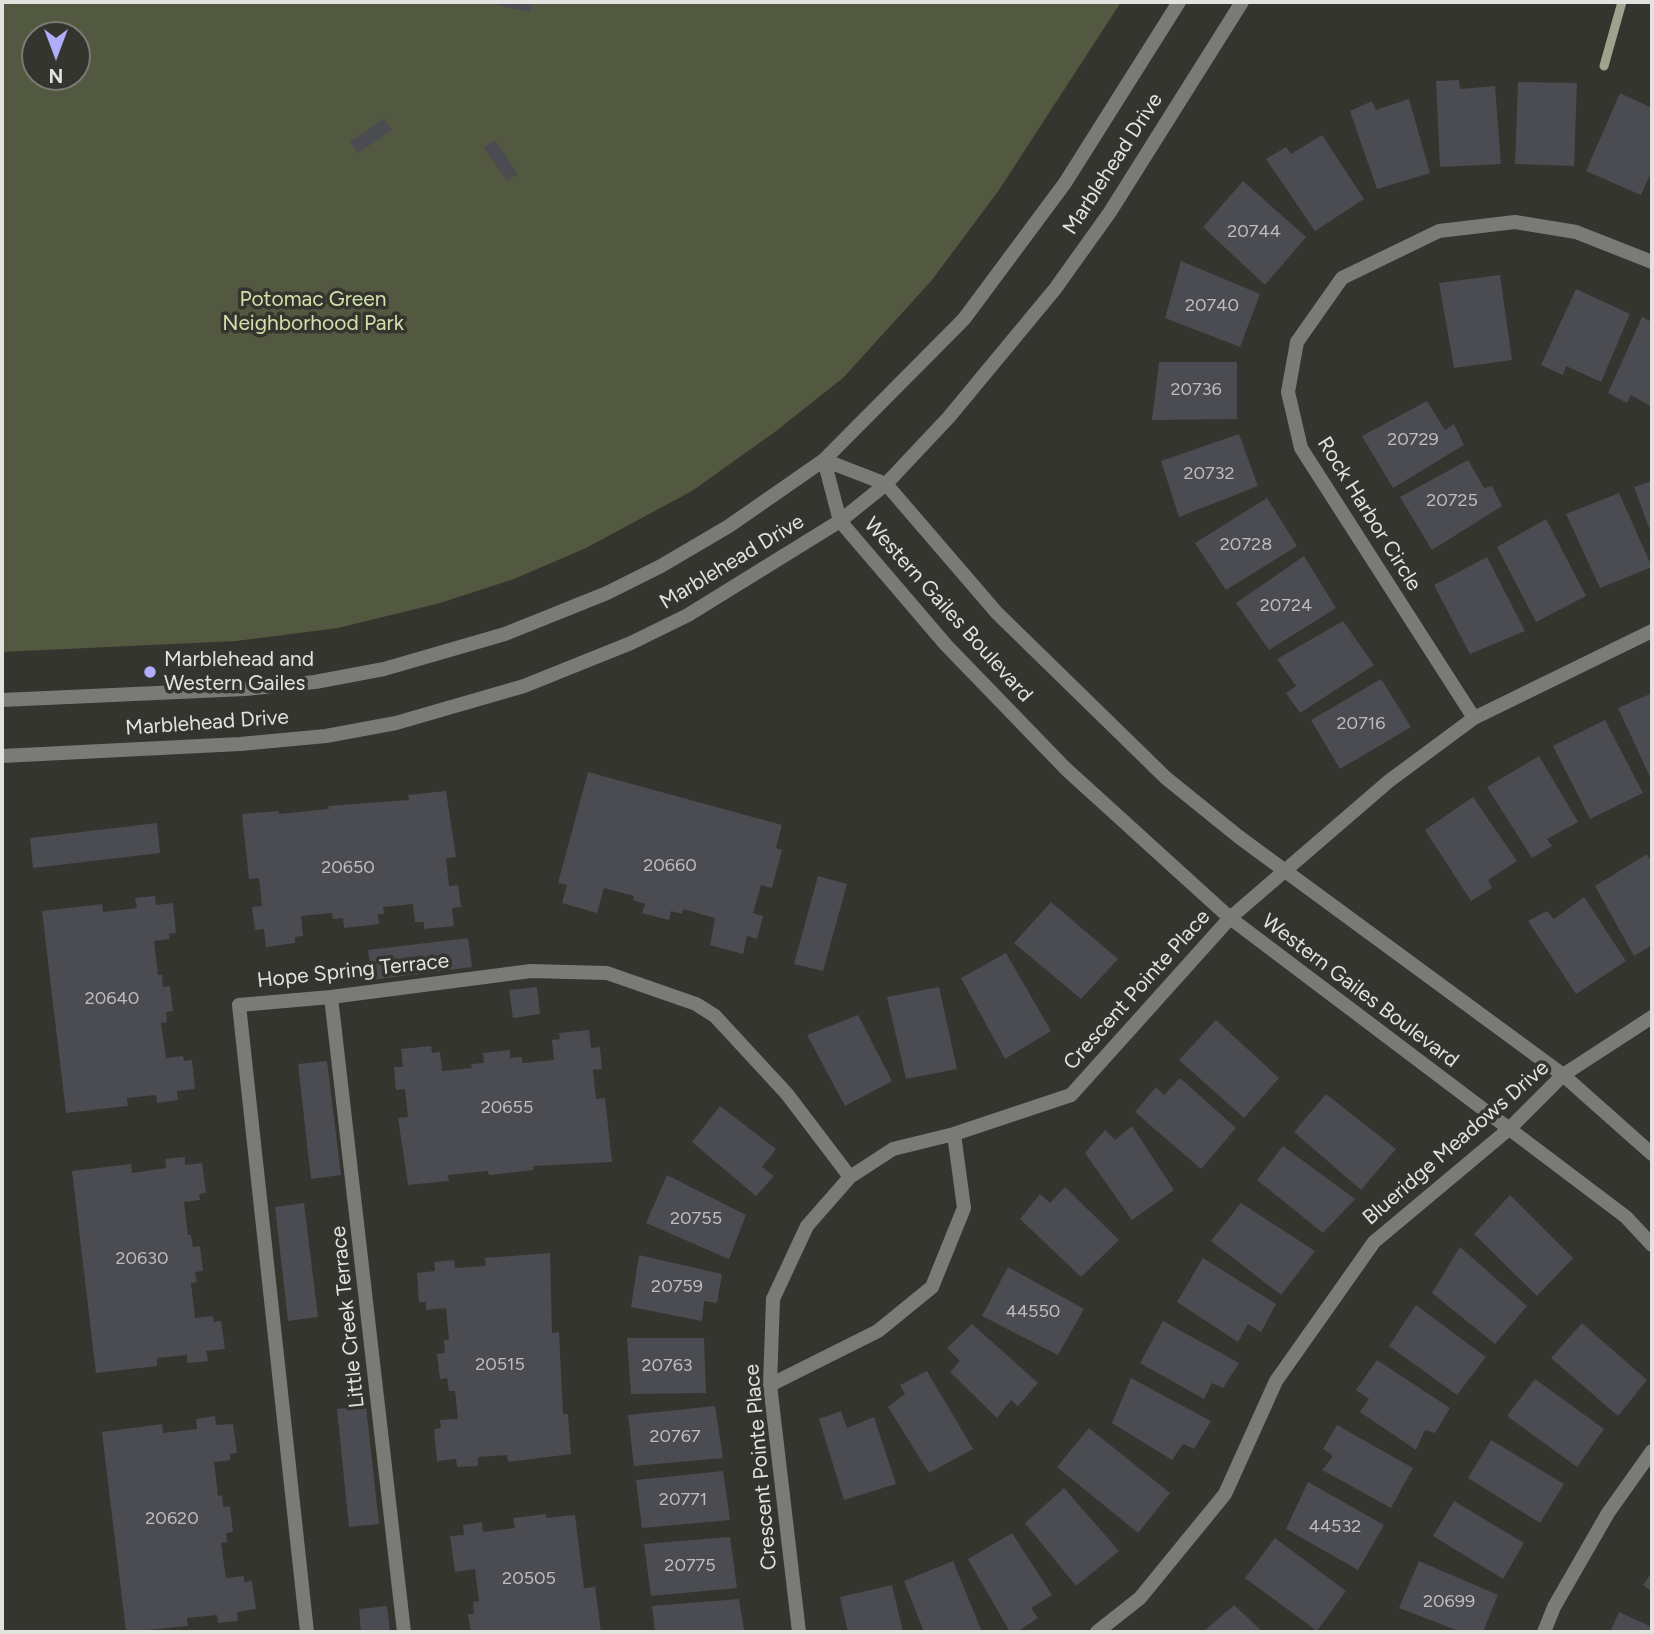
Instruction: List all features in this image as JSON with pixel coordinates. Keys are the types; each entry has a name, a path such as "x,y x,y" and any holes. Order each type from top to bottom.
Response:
{"street":[{"name":"Marblehead Drive","path":"2,700 185,693 292,684 384,669 443,654 557,614 661,566 729,526 824,460 964,319 1065,183 1179,2"},
{"name":"Marblehead Drive","path":"2,756 240,744 326,736 396,723 460,707 524,686 631,643 688,615 840,522 886,484 1005,353 1110,212 1242,2"},
{"name":"Rock Harbor Circle","path":"1474,718 1301,448 1288,392 1297,342 1342,278 1439,231 1515,222 1576,232 1652,262"},
{"name":"Western Gailes Boulevard","path":"824,460 886,484 997,613 1166,778 1286,873 1563,1075 1652,1154"},
{"name":"Western Gailes Boulevard","path":"824,460 840,522 946,645 1066,769 1230,918 1626,1217 1652,1245"},
{"name":"Crescent Pointe Place","path":"799,1632 771,1385 774,1298 807,1226 850,1177 893,1149 954,1134 1071,1095 1230,918 1286,873 1328,830 1474,718 1652,631"},
{"name":"Hope Spring Terrace","path":"307,1632 239,1004 331,997 531,971 607,973 696,1004 715,1016 787,1094 850,1177"},
{"name":"Little Creek Terrace","path":"331,997 404,1632"},
{"name":"Blueridge Meadows Drive","path":"1097,1632 1140,1598 1225,1494 1276,1381 1374,1242 1509,1129 1563,1075 1652,1017"},
{"path":"771,1385 878,1331 932,1287 964,1208 954,1134"},
{"path":"1544,1632 1554,1607 1608,1513 1652,1451"}],"green space":[{"name":"Potomac Green Neighborhood Park","path":"2,2 1121,2 999,190 932,280 843,378 776,431 692,491 586,548 514,579 440,603 338,628 236,641 2,652"}],"building":[{"path":"497,2 532,2 530,12 497,5"},
{"path":"1459,80 1460,89 1495,86 1501,164 1440,167 1436,81"},
{"path":"1518,82 1577,83 1574,166 1515,164"},
{"path":"1620,93 1652,108 1652,170 1641,195 1586,171"},
{"path":"1409,99 1430,173 1377,189 1350,111 1372,101 1376,110"},
{"path":"384,119 392,130 358,153 350,142"},
{"path":"1322,135 1364,199 1315,231 1266,159 1286,147 1291,154"},
{"path":"495,140 518,174 507,181 484,148"},
{"path":"1243,181 1306,237 1265,285 1203,227"},
{"path":"1181,261 1260,294 1240,347 1165,318"},
{"path":"1500,275 1512,360 1454,368 1439,283"},
{"path":"1576,289 1630,314 1601,382 1566,366 1563,375 1541,365"},
{"path":"1642,317 1652,322 1652,407 1631,395 1627,403 1608,393"},
{"path":"1159,362 1237,362 1237,419 1152,420"},
{"path":"1427,401 1445,430 1454,424 1464,445 1393,488 1362,436"},
{"path":"1239,434 1258,486 1179,517 1161,461"},
{"path":"1468,460 1484,488 1492,486 1502,506 1432,550 1400,497"},
{"path":"1652,481 1652,536 1634,487"},
{"path":"1619,493 1652,567 1600,588 1566,514"},
{"path":"1267,498 1297,546 1226,590 1195,543"},
{"path":"1546,519 1586,596 1536,622 1497,547"},
{"path":"1304,556 1336,608 1269,650 1236,603"},
{"path":"1487,557 1525,631 1470,654 1434,585"},
{"path":"1343,621 1374,665 1300,713 1286,693 1296,686 1277,659"},
{"path":"1381,679 1411,727 1340,769 1311,720"},
{"path":"1652,693 1652,781 1618,708"},
{"path":"1605,720 1643,793 1590,819 1553,746"},
{"path":"1539,756 1578,822 1547,839 1552,846 1532,858 1487,787"},
{"path":"588,772 782,825 776,848 782,850 772,888 761,885 753,913 763,916 757,939 747,936 743,954 710,945 715,918 683,909 682,914 671,911 669,920 642,913 645,904 633,900 634,896 604,888 597,913 562,903 567,885 558,883"},
{"path":"446,791 456,857 446,858 449,886 458,885 461,907 452,908 454,926 424,929 424,922 415,922 413,904 383,907 384,914 378,914 379,924 344,928 343,918 333,919 332,913 301,916 303,936 295,937 295,943 266,947 264,929 255,930 252,907 262,906 259,878 249,879 242,814 279,811 279,814 329,809 328,806 409,800 408,795"},
{"path":"1473,797 1517,861 1488,880 1492,888 1471,901 1425,830"},
{"path":"157,823 160,853 33,868 30,838"},
{"path":"1647,854 1652,864 1652,945 1634,956 1595,886"},
{"path":"818,876 847,884 823,971 794,964"},
{"path":"155,896 156,905 173,903 176,933 169,934 170,939 154,941 158,975 162,975 163,987 170,986 173,1011 166,1012 167,1022 161,1023 166,1058 183,1056 184,1061 192,1060 195,1089 177,1091 178,1100 157,1103 156,1095 127,1098 128,1106 66,1113 42,911 102,904 103,912 137,908 135,898"},
{"path":"1584,897 1626,961 1576,994 1528,921 1547,911 1554,919"},
{"path":"1051,902 1118,959 1081,999 1014,943"},
{"path":"468,938 472,967 372,980 368,950"},
{"path":"1006,953 1051,1031 1005,1059 961,978"},
{"path":"537,987 540,1014 513,1018 509,990"},
{"path":"939,987 957,1069 906,1079 887,997"},
{"path":"858,1015 892,1081 845,1106 807,1035"},
{"path":"1216,1020 1279,1078 1244,1118 1179,1060"},
{"path":"589,1030 591,1048 600,1047 602,1069 593,1070 596,1099 605,1098 612,1162 533,1166 533,1170 489,1175 488,1171 448,1175 449,1181 408,1185 398,1118 408,1117 405,1089 396,1090 394,1067 403,1067 401,1049 431,1046 432,1053 440,1052 442,1071 472,1068 471,1064 484,1063 483,1053 510,1050 510,1058 522,1057 522,1063 554,1060 552,1040 560,1039 559,1033"},
{"path":"327,1061 341,1175 311,1179 298,1064"},
{"path":"1180,1078 1236,1128 1201,1169 1135,1112 1156,1087 1164,1095"},
{"path":"1326,1094 1396,1149 1361,1190 1294,1132"},
{"path":"720,1106 776,1149 762,1167 774,1176 756,1196 692,1142"},
{"path":"1132,1126 1174,1190 1132,1220 1085,1153 1105,1130 1115,1140"},
{"path":"1283,1146 1355,1199 1323,1233 1257,1180"},
{"path":"185,1157 185,1165 202,1163 206,1193 199,1194 200,1200 184,1202 188,1235 191,1235 193,1247 200,1246 203,1271 195,1272 197,1282 191,1283 195,1318 213,1316 214,1322 221,1321 225,1349 206,1351 208,1361 187,1363 187,1355 157,1358 157,1366 96,1373 72,1171 131,1164 132,1173 166,1168 165,1159"},
{"path":"667,1175 746,1215 729,1259 646,1223"},
{"path":"1065,1187 1119,1240 1081,1277 1020,1219 1040,1194 1050,1203"},
{"path":"1510,1195 1573,1258 1537,1296 1474,1234"},
{"path":"304,1203 318,1317 288,1321 275,1207"},
{"path":"1241,1203 1315,1251 1281,1295 1211,1241"},
{"path":"1460,1247 1527,1306 1495,1344 1432,1293"},
{"path":"550,1253 552,1333 559,1332 563,1414 568,1414 571,1454 508,1462 507,1455 478,1457 478,1466 457,1467 456,1459 437,1461 434,1429 441,1428 440,1420 458,1419 455,1391 449,1391 447,1378 440,1379 437,1354 445,1353 444,1340 449,1340 446,1308 426,1310 426,1302 419,1302 417,1273 435,1271 434,1262 454,1260 455,1268 486,1266 485,1258"},
{"path":"639,1255 722,1274 717,1303 704,1301 702,1321 631,1307"},
{"path":"1203,1258 1276,1304 1261,1332 1248,1324 1238,1342 1177,1302"},
{"path":"1008,1267 1084,1309 1058,1355 982,1316"},
{"path":"1416,1305 1486,1357 1457,1395 1389,1346"},
{"path":"1163,1321 1239,1363 1223,1388 1212,1383 1204,1399 1140,1363"},
{"path":"1582,1323 1647,1380 1618,1416 1551,1358"},
{"path":"972,1324 1038,1383 1018,1406 1011,1400 997,1418 950,1372 960,1361 947,1348"},
{"path":"627,1338 704,1338 706,1393 631,1394"},
{"path":"1377,1360 1450,1408 1435,1433 1425,1430 1416,1450 1360,1412 1369,1399 1356,1390"},
{"path":"927,1371 973,1449 929,1473 888,1407 905,1394 900,1385"},
{"path":"1131,1378 1211,1421 1194,1449 1183,1444 1172,1460 1112,1423"},
{"path":"1535,1379 1604,1429 1577,1467 1507,1416"},
{"path":"366,1406 379,1524 349,1527 337,1409"},
{"path":"715,1406 723,1458 634,1466 628,1415"},
{"path":"841,1411 847,1428 874,1417 896,1484 844,1500 819,1419"},
{"path":"215,1416 216,1425 233,1424 237,1453 230,1454 230,1460 214,1462 218,1496 222,1495 223,1507 230,1506 233,1532 226,1533 227,1542 221,1543 226,1578 244,1576 244,1582 252,1581 256,1609 237,1612 238,1621 218,1623 217,1615 187,1618 188,1626 126,1632 102,1432 162,1424 163,1433 197,1429 196,1419"},
{"path":"1337,1425 1413,1468 1391,1508 1322,1470 1333,1456 1323,1449"},
{"path":"1089,1428 1170,1493 1138,1533 1057,1467"},
{"path":"1491,1440 1564,1484 1540,1523 1468,1478"},
{"path":"723,1471 730,1520 642,1528 636,1480"},
{"path":"1308,1482 1384,1525 1358,1570 1286,1529"},
{"path":"1064,1488 1119,1551 1076,1586 1025,1523"},
{"path":"1454,1501 1524,1543 1503,1579 1433,1536"},
{"path":"546,1514 546,1518 575,1515 584,1588 595,1587 601,1632 471,1632 468,1614 474,1614 473,1602 479,1601 475,1569 455,1572 450,1536 464,1535 463,1525 482,1522 483,1532 515,1528 513,1518"},
{"path":"1012,1533 1052,1595 1031,1608 1038,1618 1017,1632 1010,1632 968,1559"},
{"path":"730,1537 737,1588 651,1596 644,1544"},
{"path":"1275,1538 1346,1591 1317,1631 1245,1578"},
{"path":"953,1561 982,1632 924,1632 904,1581"},
{"path":"1419,1561 1498,1595 1483,1632 1461,1632 1399,1608"},
{"path":"1652,1572 1652,1592 1643,1585"},
{"path":"892,1585 903,1632 848,1632 840,1597"},
{"path":"739,1599 744,1630 655,1632 652,1606"},
{"path":"1234,1605 1263,1632 1203,1632"},
{"path":"387,1606 390,1632 361,1632 359,1609"},
{"path":"1619,1612 1652,1627 1652,1632 1610,1632"}],"waterway":[{"path":"1604,66 1622,2"}],"place":[{"name":"Marblehead and Western Gailes","path":"150,672"}]}
